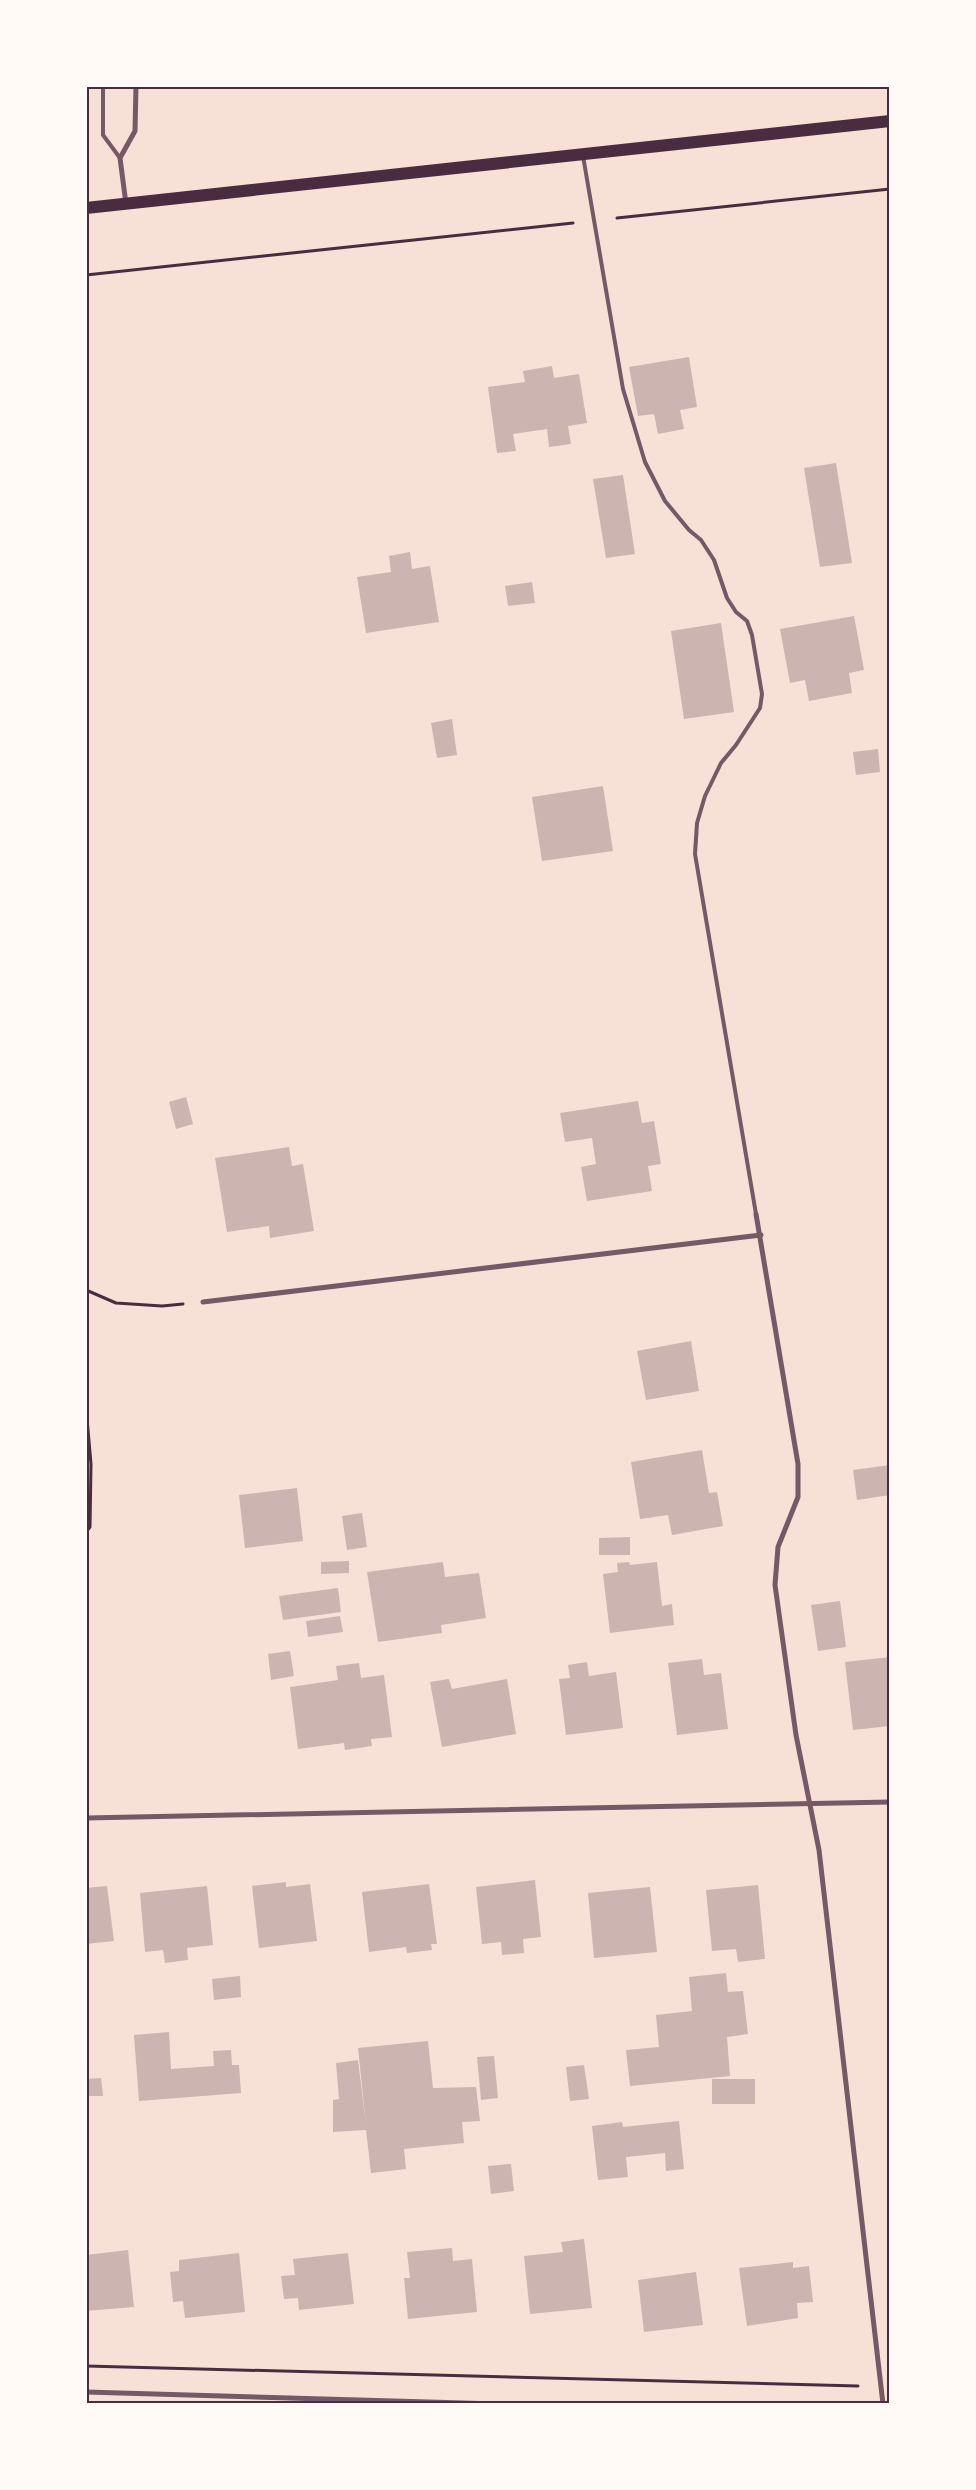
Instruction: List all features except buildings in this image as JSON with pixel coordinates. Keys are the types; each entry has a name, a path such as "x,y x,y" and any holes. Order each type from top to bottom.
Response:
{"main road":[{"path":"86,208 890,121"}],"street":[{"path":"126,204 120,158 135,130 136,86"},
{"path":"756,1214 798,1464 798,1496 778,1547 776,1585 796,1735 818,1850 883,2404"},
{"path":"203,1302 761,1235"},
{"path":"86,1818 890,1802"},
{"path":"86,2392 498,2404"}],"lane":[{"path":"103,86 102,135 120,158"},
{"path":"582,154 623,389 645,462 664,501 689,530 701,540 714,560 727,598 736,612 747,621 752,636 762,694 760,708 742,737 721,763 705,796 697,823 695,854 756,1214"}],"path":[{"path":"86,275 890,189"},
{"path":"86,1290 116,1303 162,1306 203,1302"},
{"path":"86,1407 91,1464 90,1527 86,1532"},
{"path":"86,2366 880,2386"}]}
